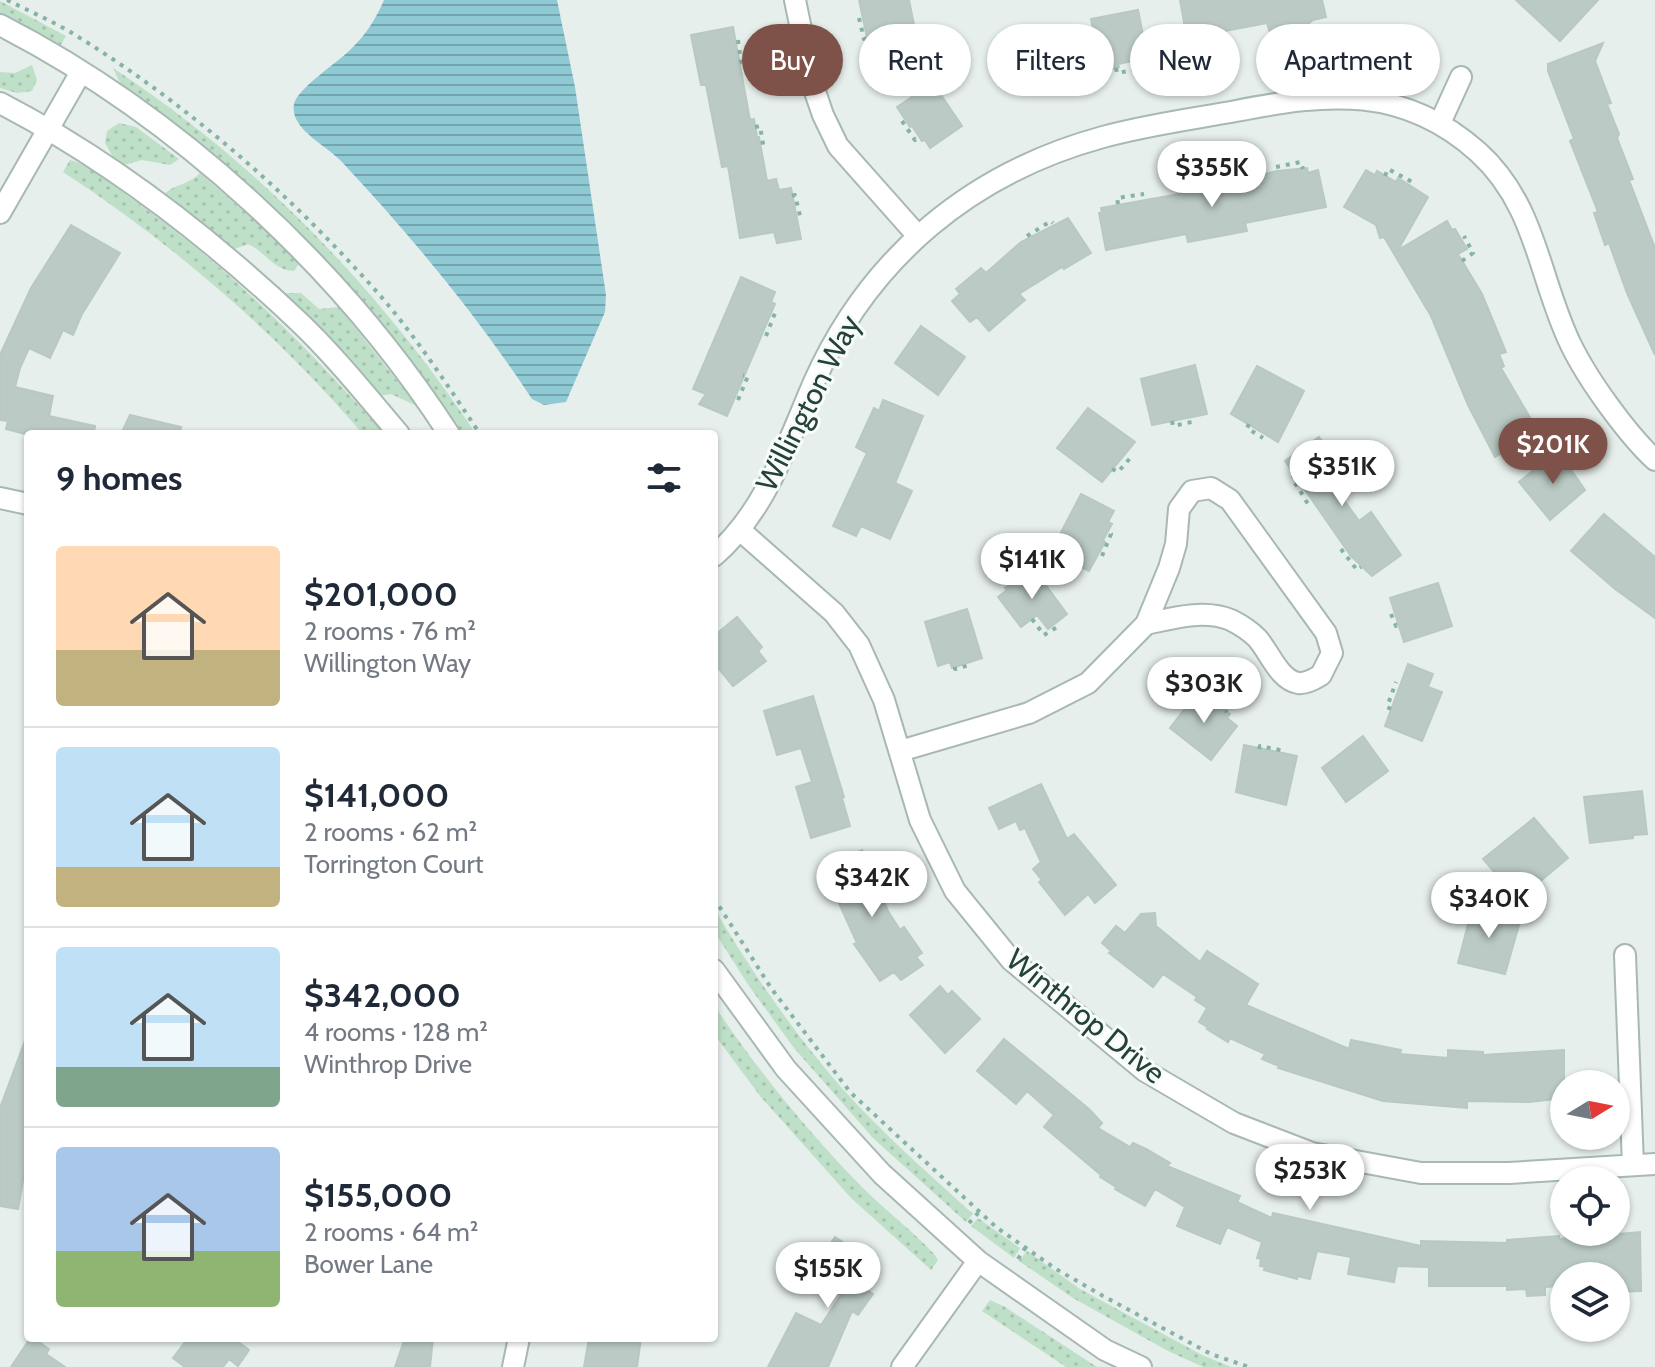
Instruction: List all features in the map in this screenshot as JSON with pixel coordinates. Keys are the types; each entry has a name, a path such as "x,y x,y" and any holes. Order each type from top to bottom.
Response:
{"street":[{"path":"795,0 812,83 838,146 917,235"},
{"path":"0,25 81,72 157,125 263,212 313,261 363,318 446,430"},
{"path":"0,213 81,72"},
{"path":"1440,123 1461,77"},
{"name":"Willington Way","path":"718,552 741,531 783,459 815,380 856,306 917,235 941,215 997,179 1060,150 1106,136 1312,98 1339,97 1386,102 1440,123 1479,154 1504,183 1527,221 1571,345 1617,416 1655,460"},
{"path":"0,103 47,128 192,230 285,310 344,369 396,430"},
{"path":"900,751 1029,713 1088,683 1146,624 1176,544 1179,509 1192,491 1211,488 1230,500 1326,633 1332,653 1321,675 1295,683 1285,676 1256,638 1231,620 1204,615 1181,616 1146,624"},
{"path":"0,498 24,503"},
{"name":"Winthrop Drive","path":"741,531 834,613 859,645 884,700 920,820 955,891 1011,960 1145,1071 1234,1123 1312,1153 1421,1173 1509,1173 1655,1164"},
{"path":"1625,955 1633,1165"},
{"path":"718,976 786,1069 882,1174 978,1261 1105,1350 1141,1367"},
{"path":"902,1367 978,1261"},
{"path":"513,1367 518,1342"}],"path":[{"path":"7,0 70,32 114,61"},
{"path":"859,18 860,24"},
{"path":"738,40 739,64"},
{"path":"1116,68 1117,73 1130,71"},
{"path":"902,121 915,140 919,136"},
{"path":"755,127 760,126 764,150"},
{"path":"1276,167 1301,162 1303,169"},
{"path":"1385,176 1388,169 1414,183"},
{"path":"1201,189 1200,183 1223,177"},
{"path":"1118,204 1117,198 1144,194"},
{"path":"792,196 795,195 801,220"},
{"path":"1027,236 1051,221 1053,223"},
{"path":"1462,261 1473,253 1464,236"},
{"path":"766,336 775,313 771,312"},
{"path":"738,400 748,376 743,375"},
{"path":"1172,421 1173,426 1196,421"},
{"path":"1249,424 1247,428 1263,438"},
{"path":"1112,469 1118,472 1133,455"},
{"path":"1295,475 1292,478 1308,504"},
{"path":"1102,556 1111,534 1108,531"},
{"path":"1341,549 1357,570 1361,567"},
{"path":"1391,614 1396,626 1399,625"},
{"path":"1032,619 1044,635 1059,626"},
{"path":"955,667 970,665"},
{"path":"1391,709 1387,707 1396,682"},
{"path":"1211,697 1227,712"},
{"path":"1259,749 1260,746 1285,751"},
{"path":"718,904 771,988 850,1092 979,1212 1025,1248 1103,1296 1211,1354 1249,1367"},
{"path":"969,1223 979,1212"},
{"path":"1018,1259 1025,1248"}],"green space":[{"path":"0,1 66,36 61,45 0,14"},
{"path":"32,65 37,80 32,91 17,93 0,88 0,72 15,73"},
{"path":"113,68 218,145 313,233 399,329 473,430 459,430 383,326 293,226 233,173 127,91"},
{"path":"119,123 136,127 179,159 170,165 142,160 124,165 113,157 105,143 107,131"},
{"path":"70,160 86,167 201,252 296,339 380,430 359,430 295,360 222,292 145,230 63,172"},
{"path":"200,173 267,231 299,264 294,271 280,267 248,244 232,250 163,195"},
{"path":"301,293 319,309 339,307 417,406 391,394 380,396 283,294"},
{"path":"718,914 806,1045 873,1120 973,1214 966,1222 873,1138 794,1048 718,937"},
{"path":"718,1011 784,1100 823,1145 863,1188 935,1255 938,1260 931,1270 851,1198 760,1096 718,1039"},
{"path":"978,1218 1020,1248 1014,1258 971,1226"},
{"path":"1027,1251 1080,1289 1202,1355 1231,1367 1203,1367 1073,1298 1019,1261"},
{"path":"990,1300 1097,1367 1066,1367 982,1311"}],"water":[{"path":"384,0 557,0 575,87 606,295 605,312 566,402 544,405 532,399 466,306 418,248 342,162 297,121 294,104 297,98 361,39"}],"building":[{"path":"859,0 909,0 914,24 864,24"},
{"path":"1180,0 1322,0 1326,17 1308,24 1267,23 1240,28 1240,24 1184,24"},
{"path":"1516,0 1598,0 1560,41"},
{"path":"1138,10 1141,24 1130,24 1130,62 1114,68 1114,24 1092,24 1091,19"},
{"path":"733,27 742,76 742,96 746,96 750,120 754,119 767,181 776,179 779,190 791,188 801,239 777,243 774,232 740,238 728,166 722,167 706,85 701,85 691,35"},
{"path":"1603,43 1595,61 1611,103 1607,104 1619,134 1617,138 1633,179 1629,180 1655,248 1655,355 1609,243 1605,245 1594,213 1598,212 1570,141 1574,139 1548,71 1548,64"},
{"path":"914,96 942,96 962,126 930,148 910,127 897,107"},
{"path":"1307,168 1308,173 1318,170 1326,207 1245,223 1247,231 1188,242 1186,234 1106,250 1099,213 1102,212 1101,208 1257,180 1256,176 1277,171"},
{"path":"1366,170 1375,175 1377,171 1396,182 1398,178 1428,197 1398,250 1447,221 1452,230 1455,229 1467,249 1458,254 1482,294 1506,352 1499,354 1504,366 1501,368 1539,433 1495,457 1468,405 1431,316 1384,237 1380,238 1376,225 1344,207"},
{"path":"1068,218 1091,253 1019,294 1025,300 989,331 977,317 970,322 952,301 960,294 956,289 981,268 986,273 1021,242"},
{"path":"71,225 120,253 82,314 73,335 63,330 50,358 29,348 15,387 53,396 49,416 95,426 94,430 24,430 24,434 6,429 8,421 0,420 0,355 31,288"},
{"path":"741,277 775,292 771,302 775,304 727,416 699,404 706,394 693,389"},
{"path":"921,326 965,357 938,395 895,363"},
{"path":"1195,365 1207,414 1152,425 1141,379"},
{"path":"1257,366 1304,391 1278,442 1231,414"},
{"path":"883,400 923,416 895,483 912,491 890,539 861,526 856,536 833,526 867,453 856,447 874,408 879,411"},
{"path":"1088,408 1135,442 1102,482 1057,448"},
{"path":"130,415 181,427 181,430 123,430"},
{"path":"1319,437 1349,479 1336,489 1359,521 1371,512 1401,555 1372,576 1351,556 1285,461"},
{"path":"1553,454 1558,461 1563,458 1585,490 1550,520 1519,482"},
{"path":"1081,494 1114,511 1108,522 1112,524 1103,540 1105,542 1089,571 1067,560 1072,550 1056,542"},
{"path":"1604,514 1655,557 1655,618 1571,551"},
{"path":"1034,569 1067,614 1048,629 1037,615 1021,627 998,597 1007,590 1005,588"},
{"path":"1438,583 1452,626 1404,642 1390,598"},
{"path":"967,609 982,658 952,668 950,662 938,666 925,622"},
{"path":"737,617 762,647 758,651 766,661 733,686 718,668 718,633"},
{"path":"1408,664 1433,674 1428,687 1442,692 1422,741 1385,726"},
{"path":"1199,690 1230,714 1227,718 1237,726 1211,760 1170,728"},
{"path":"813,696 850,826 811,838 796,787 812,782 801,748 777,755 764,711"},
{"path":"1363,736 1388,771 1346,802 1322,768"},
{"path":"1244,745 1297,756 1286,805 1236,792"},
{"path":"1041,784 1067,839 1074,834 1116,885 1095,903 1088,894 1065,915 1039,882 1042,880 1033,869 1041,862 1025,828 1020,830 1016,821 999,829 989,808"},
{"path":"1642,791 1647,834 1590,843 1584,797"},
{"path":"1534,818 1568,858 1518,900 1483,859"},
{"path":"862,850 888,911 900,930 904,927 922,953 916,957 923,965 901,980 894,972 880,981 854,944 857,943 823,868"},
{"path":"1473,905 1521,918 1505,974 1458,963"},
{"path":"1155,913 1156,926 1200,962 1207,951 1258,984 1246,1005 1349,1049 1351,1040 1401,1050 1400,1054 1448,1058 1448,1050 1483,1052 1483,1055 1564,1050 1564,1070 1550,1070 1550,1100 1467,1101 1467,1108 1383,1101 1278,1068 1262,1059 1265,1054 1230,1038 1228,1042 1199,1022 1207,1008 1195,1000 1197,997 1163,974 1153,987 1109,953 1111,951 1102,943 1116,926 1125,933 1141,914"},
{"path":"940,986 948,995 952,991 980,1019 945,1053 910,1015"},
{"path":"1004,1039 1089,1109 1102,1123 1098,1128 1130,1147 1133,1143 1146,1149 1170,1163 1167,1166 1240,1196 1237,1202 1272,1218 1273,1213 1421,1246 1421,1241 1507,1243 1507,1240 1550,1237 1550,1246 1630,1246 1630,1233 1640,1232 1641,1291 1630,1291 1630,1262 1550,1262 1550,1287 1545,1287 1545,1295 1527,1296 1526,1289 1507,1290 1507,1286 1429,1286 1429,1267 1397,1266 1394,1282 1348,1274 1351,1257 1317,1251 1310,1279 1297,1276 1297,1279 1264,1270 1265,1267 1260,1266 1261,1259 1257,1258 1262,1242 1227,1227 1220,1244 1177,1226 1185,1207 1155,1189 1145,1206 1115,1189 1044,1127 1054,1115 1027,1091 1016,1104 977,1071"},
{"path":"24,1043 24,1175 18,1209 0,1206 0,1108"},
{"path":"835,1237 875,1263 864,1288 873,1294 858,1315 852,1311 828,1367 768,1367 796,1313 821,1325 841,1295 810,1273"},
{"path":"28,1342 39,1342 49,1349 46,1354 65,1367 11,1367"},
{"path":"185,1342 238,1342 249,1350 238,1366 229,1359 223,1367 185,1367 173,1358"},
{"path":"404,1342 433,1342 430,1367 395,1367"},
{"path":"588,1342 640,1342 637,1367 584,1367"}]}
